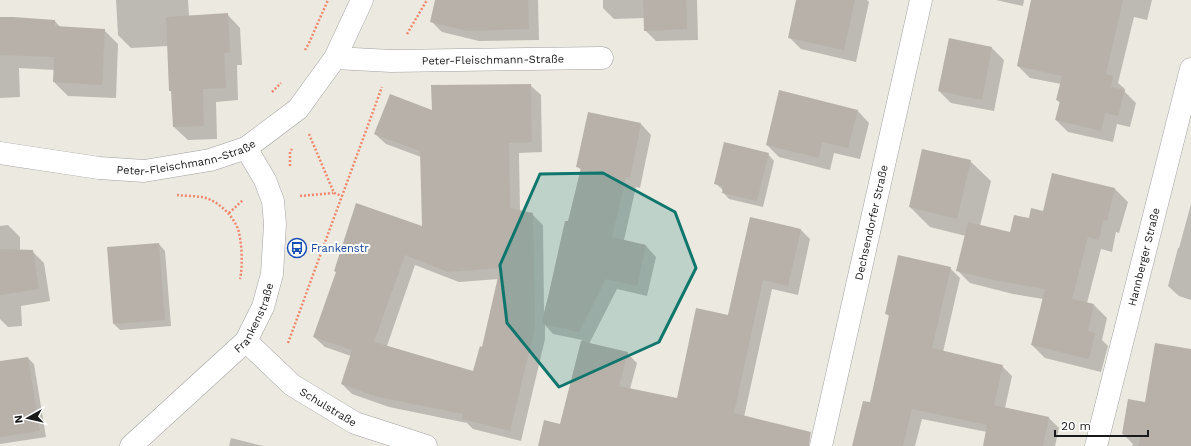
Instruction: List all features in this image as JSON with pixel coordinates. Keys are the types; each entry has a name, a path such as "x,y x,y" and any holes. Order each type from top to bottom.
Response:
{"street":[{"name":"Peter-Fleischmann-Straße","path":"0,153 99,168 144,171 210,160 246,148 298,109 336,58 362,0"},
{"name":"Dechsendorfer Straße","path":"821,446 921,0"},
{"name":"Peter-Fleischmann-Straße","path":"336,58 391,61 602,58"},
{"name":"Hannberger Straße","path":"1096,446 1191,69"},
{"name":"Frankenstraße","path":"130,446 246,341 263,307 272,274 275,224 273,200 265,180 246,148"},
{"name":"Schulstraße","path":"246,341 292,385 355,422 426,446"}],"path":[{"path":"301,55 309,43 328,0"},
{"path":"272,366 290,341 391,61 427,0"},
{"path":"268,96 285,78 334,193"},
{"path":"294,196 334,193 342,196"},
{"path":"171,195 202,197 214,202 229,213 238,229 241,249 242,269 239,283"}],"highlighted area":[{"path":"603,173 675,212 696,268 659,342 559,387 507,323 500,265 540,174"}],"building":[{"path":"435,0 528,0 529,29 467,31 430,22"},
{"path":"643,0 686,0 687,29 644,31"},
{"path":"796,0 855,0 844,50 788,38"},
{"path":"1031,0 1123,0 1106,74 1113,76 1111,87 1125,90 1118,116 1105,113 1101,131 1055,120 1060,101 1056,100 1062,76 1017,66"},
{"path":"228,13 230,52 224,53 226,88 203,89 204,126 173,127 171,91 169,91 166,17"},
{"path":"0,17 55,20 55,26 105,29 102,85 53,82 54,57 0,55"},
{"path":"949,38 992,47 982,100 938,91"},
{"path":"531,84 532,142 509,143 510,208 533,213 535,328 510,431 462,419 463,414 378,397 341,384 352,350 313,337 336,272 334,271 356,203 422,226 420,151 374,134 390,94 432,110 431,85","holes":["405,255 448,272 500,268 482,347 480,346 473,371 374,342"]},
{"path":"779,90 858,110 848,148 822,142 819,158 766,145"},
{"path":"588,112 641,123 630,178 626,177 612,237 646,245 637,286 606,279 579,332 542,324 565,221 568,221 581,168 576,167"},
{"path":"724,142 769,153 757,201 722,193 723,186 714,184"},
{"path":"922,149 971,160 957,219 909,207"},
{"path":"1052,173 1115,188 1107,221 1103,220 1099,240 1088,237 1072,299 1094,304 1088,331 1095,333 1089,359 1031,345 1045,289 999,281 956,271 968,222 1010,232 1014,215 1029,218 1031,208 1043,211"},
{"path":"750,217 801,229 788,286 763,280 734,413 811,432 809,446 538,446 544,420 560,424 581,341 628,352 619,386 677,398 696,308 728,315"},
{"path":"159,243 165,320 113,324 107,247"},
{"path":"0,249 33,250 39,289 0,295"},
{"path":"898,255 951,267 932,348 1003,365 994,405 1049,417 1043,446 983,446 987,425 912,409 903,446 852,446 863,401 870,402 889,315 885,314"},
{"path":"1155,343 1191,349 1191,446 1138,446 1140,437 1122,434 1128,399 1145,402"},
{"path":"28,357 40,431 0,437 0,361"}],"place":[{"name":"Frankenstr","path":"297,248"}]}
